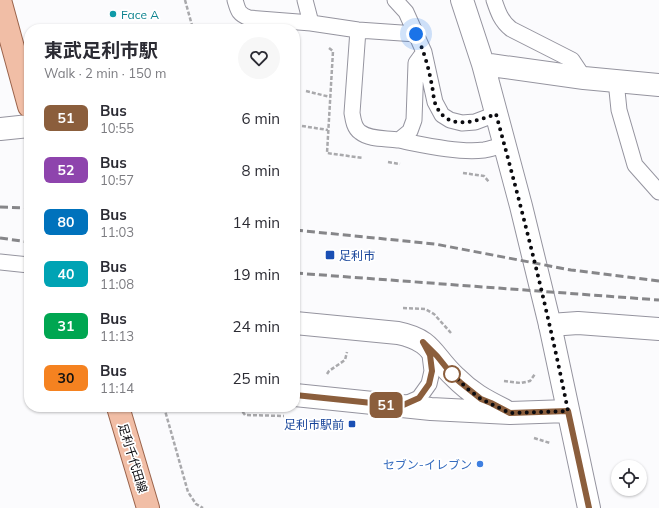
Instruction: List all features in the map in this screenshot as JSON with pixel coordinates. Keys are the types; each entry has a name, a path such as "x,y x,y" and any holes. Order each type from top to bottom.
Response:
{"main road":[{"path":"0,0 24,88"},
{"name":"足利千代田線","path":"119,412 148,508"}],"street":[{"path":"462,0 483,64 521,206 550,325 588,508"},
{"path":"483,64 584,78 659,85"},
{"path":"0,128 24,126"},
{"path":"550,325 578,323 659,329"},
{"path":"300,324 411,336 423,342 437,356 453,376 469,390 481,399 510,413"},
{"path":"300,396 401,406 510,413 568,411"}],"lane":[{"path":"235,0 238,10 242,16 249,18 311,23 358,30 416,34"},
{"path":"305,0 311,23"},
{"path":"395,0 406,12 424,52 435,102 442,115 450,120 462,123 474,122 496,114"},
{"path":"494,0 499,15 505,24 511,29 572,60 584,78"},
{"path":"358,30 352,113 353,121 358,131 366,136 466,150 483,150 504,145"},
{"path":"399,140 410,131 414,120 416,63 424,52"},
{"path":"616,81 620,110 635,166 659,192"},
{"path":"0,262 24,264"},
{"path":"401,406 419,398 429,384 432,371 430,355 423,342"}],"path":[{"path":"185,0 192,24"},
{"path":"325,44 333,51 327,153 366,158"},
{"path":"306,91 330,97"},
{"path":"302,126 328,130"},
{"path":"382,161 405,164"},
{"path":"460,172 484,176 490,185"},
{"path":"396,307 425,309 434,314 451,334"},
{"path":"327,376 328,371 345,360 347,352"},
{"path":"502,381 521,383 530,381 536,372"},
{"path":"165,412 188,492 196,504 203,508"}],"railway":[{"path":"0,207 24,208"},
{"path":"300,230 435,244 571,270 659,281"},
{"path":"0,238 24,241"},
{"path":"300,273 659,300"}],"bus line":[{"name":"51","path":"300,396 401,406 419,398 429,384 432,371 430,355 423,342 437,356 453,376 469,390 481,399 510,413 568,411 589,508"}],"place":[{"name":"Face A","path":"113,14"},
{"name":"足利市","path":"330,255"},
{"name":"足利市駅前","path":"352,424"},
{"name":"セブン-イレブン","path":"480,464"}],"route":[{"path":"416,34 424,52 435,102 442,115 450,120 462,123 474,122 496,114 521,206 550,325 568,411 510,413 481,399 452,374"}]}
